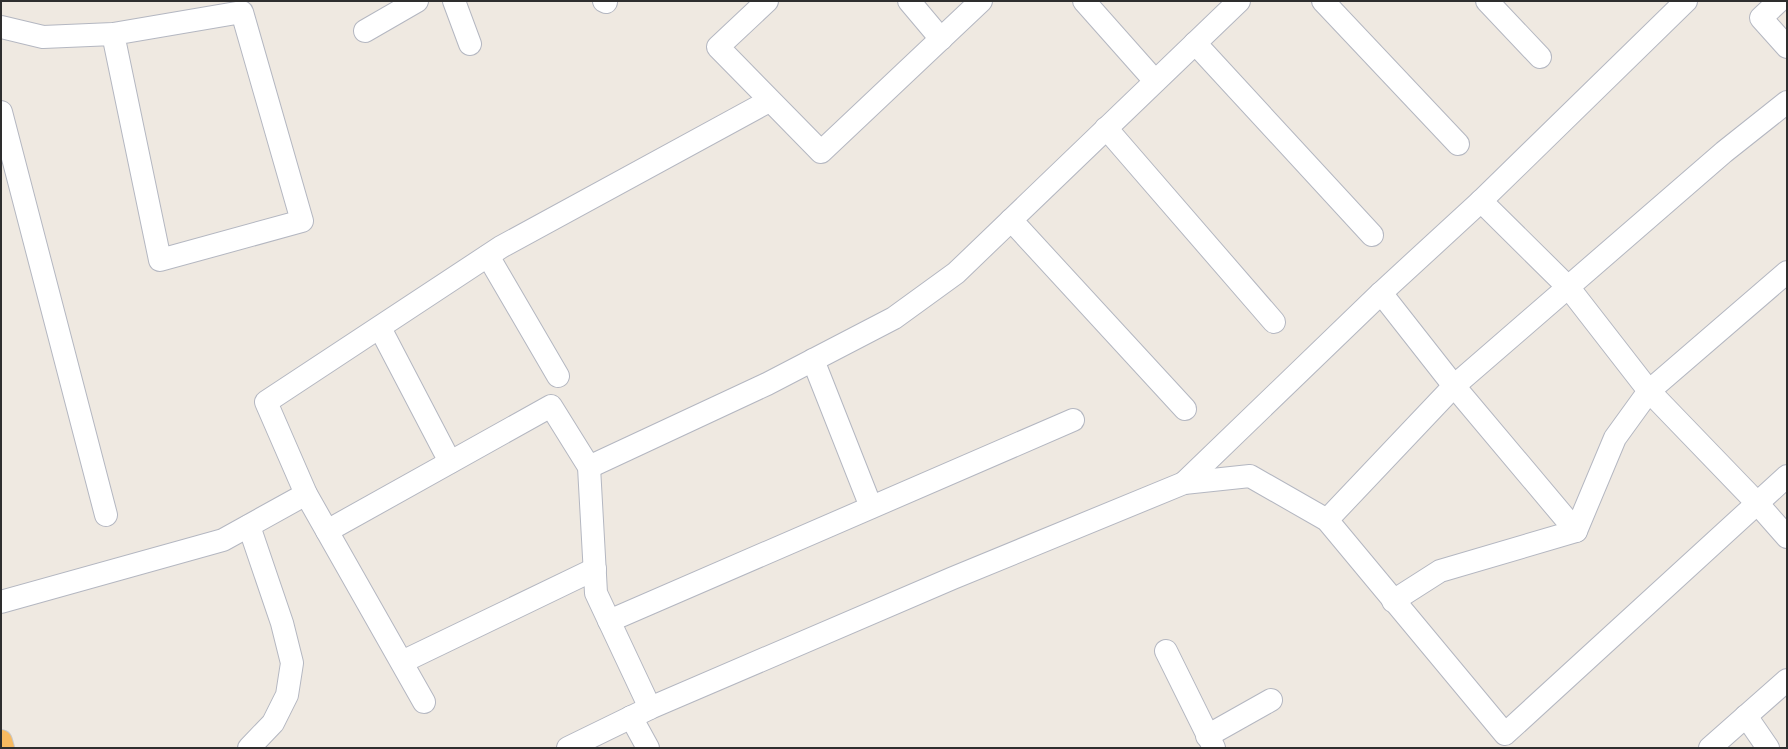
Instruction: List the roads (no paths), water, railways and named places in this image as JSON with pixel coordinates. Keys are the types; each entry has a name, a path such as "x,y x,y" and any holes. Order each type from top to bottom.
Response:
{"highway":[{"path":"1,741 3,748"}],"street":[{"path":"365,31 417,1"},
{"path":"454,1 470,44"},
{"path":"767,1 718,47 821,152 981,1"},
{"path":"910,1 941,39"},
{"path":"1084,1 1155,81"},
{"path":"589,467 767,384 894,318 956,273 1239,1"},
{"path":"1323,1 1458,144"},
{"path":"1487,1 1540,57"},
{"path":"1184,483 1381,293 1481,201 1686,1"},
{"path":"1779,1 1761,18 1787,47"},
{"path":"1,27 44,37 113,34 242,12 302,221 160,260 113,34"},
{"path":"1195,43 1372,235"},
{"path":"424,702 306,494 266,402 488,256 769,100"},
{"path":"1327,520 1454,386 1569,288 1724,152 1787,102"},
{"path":"1,112 106,515"},
{"path":"1106,128 1274,322"},
{"path":"1481,201 1569,288 1649,391 1757,503 1787,537"},
{"path":"1011,220 1185,409"},
{"path":"488,256 558,376"},
{"path":"1576,531 1615,438 1649,391 1787,272"},
{"path":"1381,293 1454,386 1576,531"},
{"path":"380,328 450,462"},
{"path":"813,360 872,507"},
{"path":"327,531 551,406 589,467 596,593 609,621 641,713 648,748"},
{"path":"609,621 1073,420"},
{"path":"568,748 641,713 953,578 1184,483 1250,476 1327,520 1505,734 1787,476"},
{"path":"1,602 222,540 306,494"},
{"path":"249,526 282,623 292,663 287,695 273,723 249,748"},
{"path":"1393,601 1440,571 1576,531"},
{"path":"402,662 595,569"},
{"path":"1166,651 1210,742 1271,700"},
{"path":"1710,748 1787,680"},
{"path":"1746,716 1768,748"}]}
